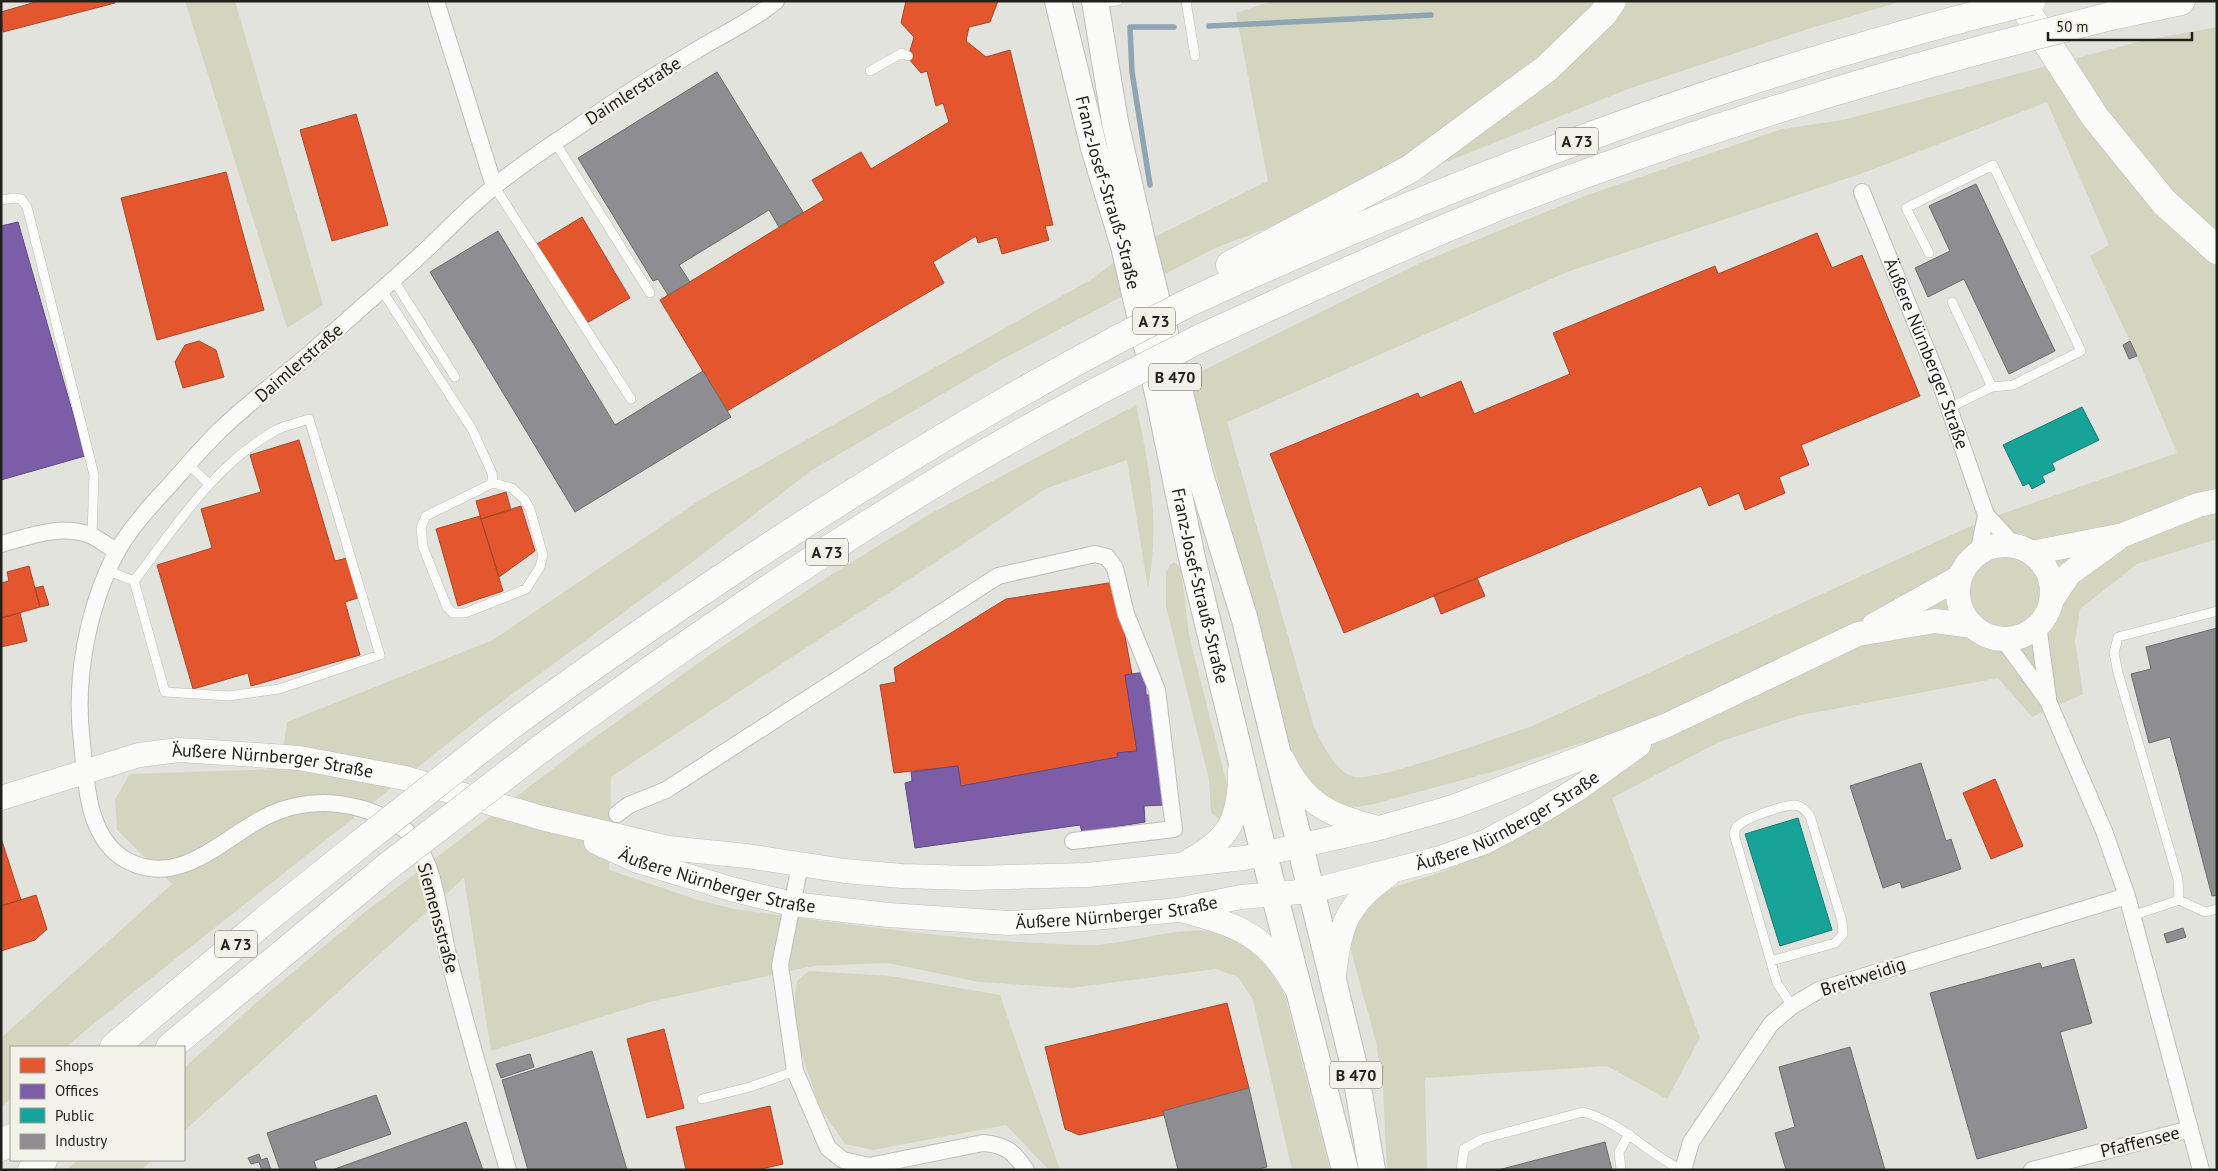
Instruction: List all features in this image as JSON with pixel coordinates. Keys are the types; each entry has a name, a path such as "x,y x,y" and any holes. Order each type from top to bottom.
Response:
{"highway":[{"path":"1190,302 1206,278 1410,169 1546,69 1603,14 1612,1"},
{"path":"2020,1 2095,117 2164,202 2217,250"},
{"name":"A 73","path":"115,1046 270,916 360,844 506,730 637,635 789,533 950,433 1040,381 1190,302 1320,244 1460,185 1651,113 1877,40 2031,1"},
{"name":"A 73","path":"171,1046 387,867 539,750 709,629 882,516 1058,411 1201,338 1406,246 1507,204 1623,160 1893,74 2111,16 2181,1"},
{"path":"32,1170 42,1161"}],"main road":[{"name":"Franz-Josef-Strauß-Straße","path":"1058,1 1094,148 1124,246 1158,394 1192,558 1264,854 1345,1170"},
{"name":"Franz-Josef-Strauß-Straße","path":"1097,2 1115,122 1176,382 1200,474 1245,620 1355,1070 1372,1170"},
{"path":"2024,550 2042,563 2049,574 2052,588 2047,614 2038,625 2022,636 2003,639 1987,635 1973,626 1965,616 1960,604 1958,590 1960,577 1970,560 1978,554 1996,546 2024,550 2123,535 2207,503"},
{"path":"2051,601 2070,574 2123,535"},
{"path":"1858,634 1960,577"},
{"name":"Äußere Nürnberger Straße","path":"1,798 139,755 179,750 299,758 405,778 542,818 668,848 902,876 1048,878 1182,866 1264,854 1379,828 1452,807 1665,726 1858,634 1935,621 1973,626"},
{"name":"Äußere Nürnberger Straße","path":"542,818 638,861 731,889 792,904 888,914 1009,923 1083,919 1178,910 1242,897 1311,891 1437,859 1485,842 1534,815 1579,788 1665,726"},
{"path":"1276,747 1298,786 1319,807 1343,818 1379,828"},
{"path":"1182,866 1208,851 1234,820 1240,796 1240,756"},
{"path":"1334,982 1337,949 1343,924 1366,890 1394,871"},
{"path":"1178,910 1216,920 1242,930 1253,937 1274,955 1299,993"}],"street":[{"path":"436,1 494,186"},
{"name":"Daimlerstraße","path":"85,771 79,723 80,688 87,634 117,552 150,506 218,433 321,344 494,186 555,142 692,52 764,11 776,1"},
{"name":"Äußere Nürnberger Straße","path":"1862,192 1949,408 1986,515 2024,550"},
{"path":"1978,554 1986,515"},
{"path":"1,544 52,531 70,529 92,536 117,552"},
{"path":"617,814 629,805 666,790 998,576 1095,554 1107,557 1115,568 1126,614 1157,690 1174,829 1073,841"},
{"path":"2038,625 2048,701"},
{"path":"2003,639 2048,701 2104,831 2127,896 2201,1170"},
{"name":"Siemensstraße","path":"85,771 95,822 103,837 116,853 130,862 145,868 185,865 204,856 265,816 307,804 336,802 350,805 382,814 410,832 428,867 453,973 508,1170"},
{"path":"800,865 780,965 795,1071 828,1148 843,1160 869,1166 983,1143 1001,1144 1018,1158 1026,1170"},
{"name":"Breitweidig","path":"1682,1170 1691,1142 1718,1100 1771,1024 1792,1006 1819,990 2127,896"},
{"name":"Pfaffensee","path":"2032,1170 2190,1129"}],"lane":[{"path":"1186,1 1195,56"},
{"path":"870,71 902,53 908,56"},
{"path":"555,142 650,293"},
{"path":"1929,253 1906,208 1993,164 2081,351 2013,385 1992,388 1949,408"},
{"path":"494,186 631,399"},
{"path":"1,200 21,199 27,207 94,475 92,536"},
{"path":"387,284 455,377"},
{"path":"387,284 472,429 492,473 493,483"},
{"path":"1952,302 1992,388"},
{"path":"309,420 380,655 279,689 228,696 166,692 134,581 209,484 232,460 277,430 309,420"},
{"path":"188,464 209,484"},
{"path":"493,483 512,488 524,499 530,509 543,554 540,567 526,589 465,613 453,613 447,606 423,548 421,527 426,516 493,483"},
{"path":"109,571 134,581"},
{"path":"2179,900 2178,879 2118,674 2114,653 2118,637 2217,611"},
{"path":"1771,961 1835,943 1843,934 1842,921 1810,816 1797,805 1786,806 1747,820 1737,825 1734,834 1771,961 1780,990 1792,1006"},
{"path":"2132,916 2179,900 2205,912 2217,909"},
{"path":"702,1099 750,1087 795,1071"},
{"path":"1461,1170 1464,1149 1482,1139 1583,1112 1595,1115 1629,1134 1664,1161 1682,1170"},
{"path":"1621,1170 1619,1152 1629,1134"}],"green space":[{"path":"185,1 235,1 323,305 287,328"},
{"path":"1272,1 1903,1 1811,28 1628,89 1451,160 1215,248 999,361 812,470 691,563 485,714 87,1029 68,1046 10,1046 10,1099 1,1107 1,1038 172,884 117,830 115,799 130,774 280,769 287,722 493,640 703,498 1092,279 1134,247 1268,181 1236,13"},
{"path":"2217,27 2217,539 2137,564 2080,609 2075,641 2083,694 2032,717 1998,678 1797,716 1719,742 1612,798 1700,1038 1667,1099 1607,1066 1425,1078 1427,1170 1387,1170 1383,1088 1376,1042 1351,951 1353,934 1363,913 1385,890 1445,871 1504,843 1604,782 1584,742 1499,770 1374,804 1357,807 1336,804 1317,793 1292,758 1232,530 1188,378 1420,263 1587,195 1782,129 1843,120 2145,40","holes":["2047,102 2109,245 2090,256 2135,352 2177,453 1984,520 1532,726 1411,766 1366,777 1354,777 1347,774 1335,763 1325,749 1314,727 1227,422 1567,272 1866,172"]},
{"path":"1136,405 1152,496 1152,565 1148,588 1127,460 1047,488 611,777 609,870 695,899 734,909 952,937 1099,945 1188,931 1219,933 1230,937 1250,949 1258,957 1280,986 1285,996 1330,1170 1292,1170 1253,1000 1238,977 1216,969 1071,988 979,982 888,963 813,966 650,1002 491,1051 464,878 185,1130 185,1067 257,1002 365,912 580,748 714,652 831,575 928,515"},
{"path":"1174,562 1181,568 1189,635 1228,788 1228,803 1222,821 1211,813 1209,780 1166,606 1166,573"},
{"path":"809,971 890,976 1000,995 1060,1170 1049,1170 1006,1125 873,1150 845,1144 820,1108 801,1052 794,1004 797,981"},
{"path":"77,1161 151,1161 141,1170 66,1170"}],"building: Shops":[{"path":"39,1 114,1 115,3 3,32 1,12"},
{"path":"906,1 998,1 990,22 969,27 966,41 986,57 1010,50 1053,225 1045,226 1049,240 1002,254 997,237 978,243 976,236 933,262 944,283 727,411 660,300 824,200 812,180 861,152 871,169 949,122 943,103 936,106 927,71 921,73 908,58 914,37 901,23"},
{"path":"356,114 388,225 332,241 300,130"},
{"path":"226,172 264,310 157,340 121,198"},
{"path":"582,217 630,298 585,324 537,244"},
{"path":"1817,233 1832,268 1862,255 1920,396 1801,445 1809,465 1779,477 1785,493 1745,510 1739,493 1709,506 1701,486 1344,633 1270,454 1418,393 1420,398 1461,381 1474,414 1570,374 1553,333 1715,266 1718,274"},
{"path":"199,341 216,350 224,377 183,388 175,362 185,345"},
{"path":"299,440 335,561 347,558 358,598 345,602 360,655 251,686 248,673 193,689 157,565 212,548 201,509 261,492 250,455"},
{"path":"506,492 511,510 481,519 476,501"},
{"path":"521,506 535,551 499,577 481,519"},
{"path":"480,516 503,591 458,606 436,529"},
{"path":"29,566 40,607 1,618 1,583 9,581 7,572"},
{"path":"1477,578 1485,596 1441,614 1434,595"},
{"path":"1115,582 1132,674 1125,675 1137,751 1117,753 1118,757 961,786 958,766 894,773 880,685 896,682 894,668 1006,599"},
{"path":"43,586 49,605 40,607 35,588"},
{"path":"20,613 27,641 1,647 1,618"},
{"path":"1995,779 2023,846 1991,859 1963,793"},
{"path":"1,838 21,900 1,906"},
{"path":"36,895 47,929 35,940 1,951 1,906"},
{"path":"1227,1003 1249,1088 1163,1111 1164,1115 1079,1135 1065,1129 1045,1047"},
{"path":"664,1029 684,1108 647,1118 627,1039"},
{"path":"770,1106 783,1164 757,1170 686,1170 676,1127"}],"building: Offices":[{"path":"18,222 85,456 1,480 1,226"},
{"path":"1145,672 1146,695 1151,695 1164,805 1144,806 1145,822 1082,832 1080,825 915,848 905,783 912,781 911,772 958,766 961,786 1118,757 1117,753 1137,751 1125,675"}],"building: Public":[{"path":"2082,407 2099,440 2052,463 2055,470 2042,476 2045,482 2032,489 2029,483 2023,486 2003,445"},
{"path":"1798,818 1832,930 1780,946 1745,834"}],"building: Industry":[{"path":"717,72 803,212 779,227 769,210 679,265 690,282 668,295 658,279 653,281 578,158"},
{"path":"1976,184 2055,351 2009,374 1964,279 1928,297 1915,268 1950,251 1929,206"},
{"path":"498,231 615,425 703,371 731,417 575,512 430,272"},
{"path":"2130,341 2137,356 2129,359 2123,345"},
{"path":"2217,628 2217,895 2212,896 2170,737 2149,743 2131,674 2151,669 2146,647"},
{"path":"1921,763 1946,841 1951,839 1961,869 1902,888 1900,882 1883,888 1850,786"},
{"path":"2183,928 2186,937 2167,943 2164,934"},
{"path":"2074,959 2092,1023 2060,1032 2087,1128 1977,1159 1930,993 2040,963 2042,968"},
{"path":"1850,1047 1885,1170 1786,1170 1775,1133 1795,1127 1779,1067"},
{"path":"592,1051 627,1170 528,1170 502,1080"},
{"path":"530,1054 534,1067 501,1078 496,1064"},
{"path":"1249,1088 1267,1167 1255,1170 1178,1170 1163,1111"},
{"path":"376,1095 391,1134 314,1161 317,1170 280,1170 267,1133"},
{"path":"466,1122 483,1170 332,1170"},
{"path":"1605,1142 1612,1170 1498,1170"},
{"path":"259,1154 261,1160 267,1158 271,1170 262,1170 259,1162 251,1164 248,1158"}],"waterway":[{"path":"1209,26 1431,15"},
{"path":"1150,185 1132,72 1130,27 1174,27"}]}
